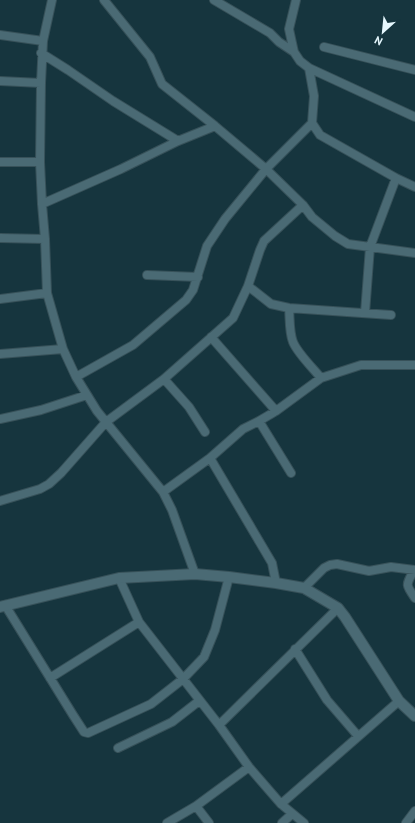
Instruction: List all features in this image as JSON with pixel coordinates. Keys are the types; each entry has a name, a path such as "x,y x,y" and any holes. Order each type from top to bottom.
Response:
{"street":[{"path":"52,0 41,53 40,162 47,293 63,349 76,377 97,411 163,492 172,510 195,574"},
{"path":"104,0 150,57 162,84 215,126 266,170 303,205 312,217 335,236 348,244 415,253"},
{"path":"214,0 270,33 279,42 294,52 300,61 309,68 415,117"},
{"path":"294,52 290,29 296,0"},
{"path":"0,35 43,41"},
{"path":"324,47 415,70"},
{"path":"41,53 178,141"},
{"path":"309,68 314,96 312,123 320,135 396,178 415,187"},
{"path":"0,81 41,83"},
{"path":"76,377 133,345 186,300 193,290 207,246 225,219 266,170 312,123"},
{"path":"42,204 121,169 178,141 215,126"},
{"path":"0,162 40,162"},
{"path":"365,313 370,247 396,178"},
{"path":"0,501 40,489 49,484 61,473 106,422 164,380 233,318 248,286 264,240 303,205"},
{"path":"0,238 45,239"},
{"path":"146,275 198,276"},
{"path":"248,286 271,304 289,308 391,315"},
{"path":"0,298 47,293"},
{"path":"289,308 290,331 293,343 303,358 321,378"},
{"path":"211,337 276,411"},
{"path":"0,354 63,349"},
{"path":"163,492 210,458 243,429 259,422 276,411 321,378 361,365 415,365"},
{"path":"164,380 189,407 204,432"},
{"path":"0,419 41,410 87,395"},
{"path":"259,422 291,473"},
{"path":"210,458 272,563 276,583"},
{"path":"304,588 324,568 330,565 337,564 369,571 391,567 415,570 407,582 408,588 415,598"},
{"path":"229,577 215,630 204,657 183,679 151,704 88,733 84,732 2,606 120,578 195,574 229,577 276,583 304,588 338,608 399,701 415,716"},
{"path":"120,578 139,622 249,767 281,804 304,823"},
{"path":"218,725 338,608"},
{"path":"50,678 139,622"},
{"path":"295,650 327,700 358,736"},
{"path":"118,748 172,722 199,701"},
{"path":"281,804 399,701"},
{"path":"167,823 196,806 249,767"},
{"path":"196,806 209,823"},
{"path":"406,823 415,811"},
{"path":"282,823 292,814"}]}
